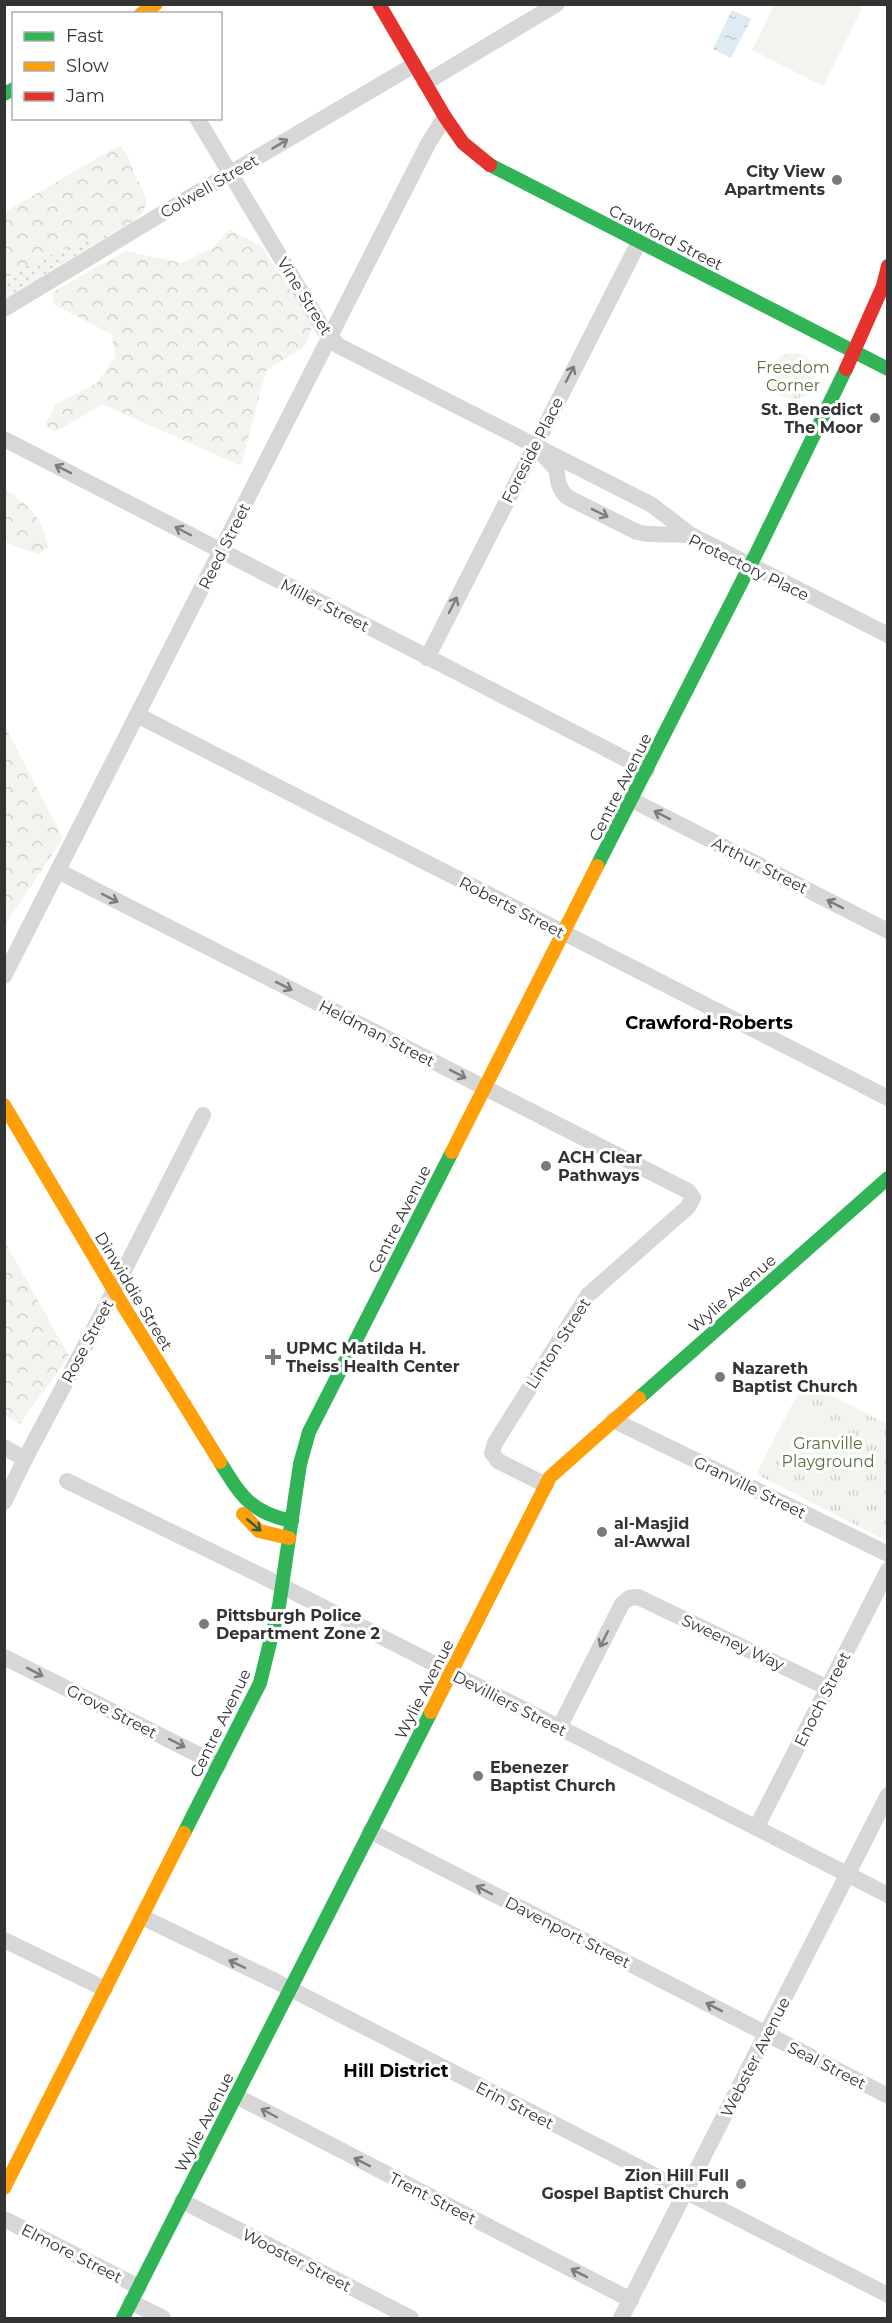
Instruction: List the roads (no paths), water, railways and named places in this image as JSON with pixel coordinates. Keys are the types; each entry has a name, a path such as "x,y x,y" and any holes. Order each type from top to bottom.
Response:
{"street":[{"name":"Crawford Street","path":"379,4 445,117 463,143 486,163 888,369"},
{"path":"425,83 557,4"},
{"name":"Colwell Street","path":"4,309 414,65"},
{"name":"Reed Street","path":"4,976 433,135 445,117"},
{"name":"Vine Street","path":"197,120 331,338 339,346 660,509 691,535"},
{"name":"Foreside Place","path":"427,658 639,242"},
{"name":"Centre Avenue","path":"4,2188 260,1683 271,1644 300,1464 309,1432 751,565 854,352 885,282 888,266"},
{"name":"Miller Street","path":"4,439 647,770"},
{"path":"534,445 558,470 557,480 562,491"},
{"path":"562,491 562,480 566,471 578,466"},
{"name":"Protectory Place","path":"562,491 567,497 637,532 691,535 888,635"},
{"path":"648,534 660,528 663,522 660,509"},
{"name":"Roberts Street","path":"137,715 888,1098"},
{"name":"Arthur Street","path":"632,800 888,931"},
{"name":"Heldman Street","path":"58,872 688,1191 693,1197"},
{"name":"Dinwiddie Street","path":"4,1105 238,1492 249,1504 266,1516 292,1521"},
{"name":"Rose Street","path":"4,1502 203,1115"},
{"name":"Wylie Avenue","path":"123,2319 550,1477 888,1178"},
{"name":"Linton Street","path":"546,1485 498,1461 492,1453 495,1443 588,1295 688,1207 693,1197"},
{"name":"Granville Street","path":"613,1420 888,1554"},
{"path":"4,1447 25,1459"},
{"name":"Devilliers Street","path":"67,1481 282,1586 888,1895"},
{"name":"Dinwiddie Street","path":"238,1492 244,1516 259,1531 289,1538"},
{"name":"Enoch Street","path":"756,1828 888,1570"},
{"name":"Sweeney Way","path":"559,1728 622,1604 629,1598 638,1597 828,1688"},
{"name":"Grove Street","path":"4,1657 219,1765"},
{"name":"Webster Avenue","path":"621,2319 888,1795"},
{"name":"Davenport Street","path":"370,1832 766,2033"},
{"name":"Erin Street","path":"142,1917 290,1989 888,2295"},
{"path":"4,1940 105,1989"},
{"name":"Seal Street","path":"766,2033 888,2096"},
{"name":"Trent Street","path":"236,2096 631,2300"},
{"name":"Wooster Street","path":"182,2201 411,2319"},
{"name":"Elmore Street","path":"4,2219 139,2287"},
{"name":"Elmore Street","path":"131,2302 163,2319"}],"water":[{"path":"732,10 751,19 731,58 713,49"}],"place":[{"name":"City View Apartments","path":"837,180"},
{"name":"St. Benedict The Moor","path":"875,418"},
{"name":"ACH Clear Pathways","path":"546,1166"},
{"name":"UPMC Matilda H. Theiss Health Center","path":"273,1357"},
{"name":"Nazareth Baptist Church","path":"720,1377"},
{"name":"al-Masjid al-Awwal","path":"602,1532"},
{"name":"Pittsburgh Police Department Zone 2","path":"204,1624"},
{"name":"Ebenezer Baptist Church","path":"478,1776"},
{"name":"Zion Hill Full Gospel Baptist Church","path":"741,2184"}],"district":[{"name":"Crawford-Roberts","path":"709,1023"},
{"name":"Hill District","path":"396,2071"}],"park label":[{"name":"Freedom Corner","path":"793,376"},
{"name":"Granville Playground","path":"828,1452"}]}
